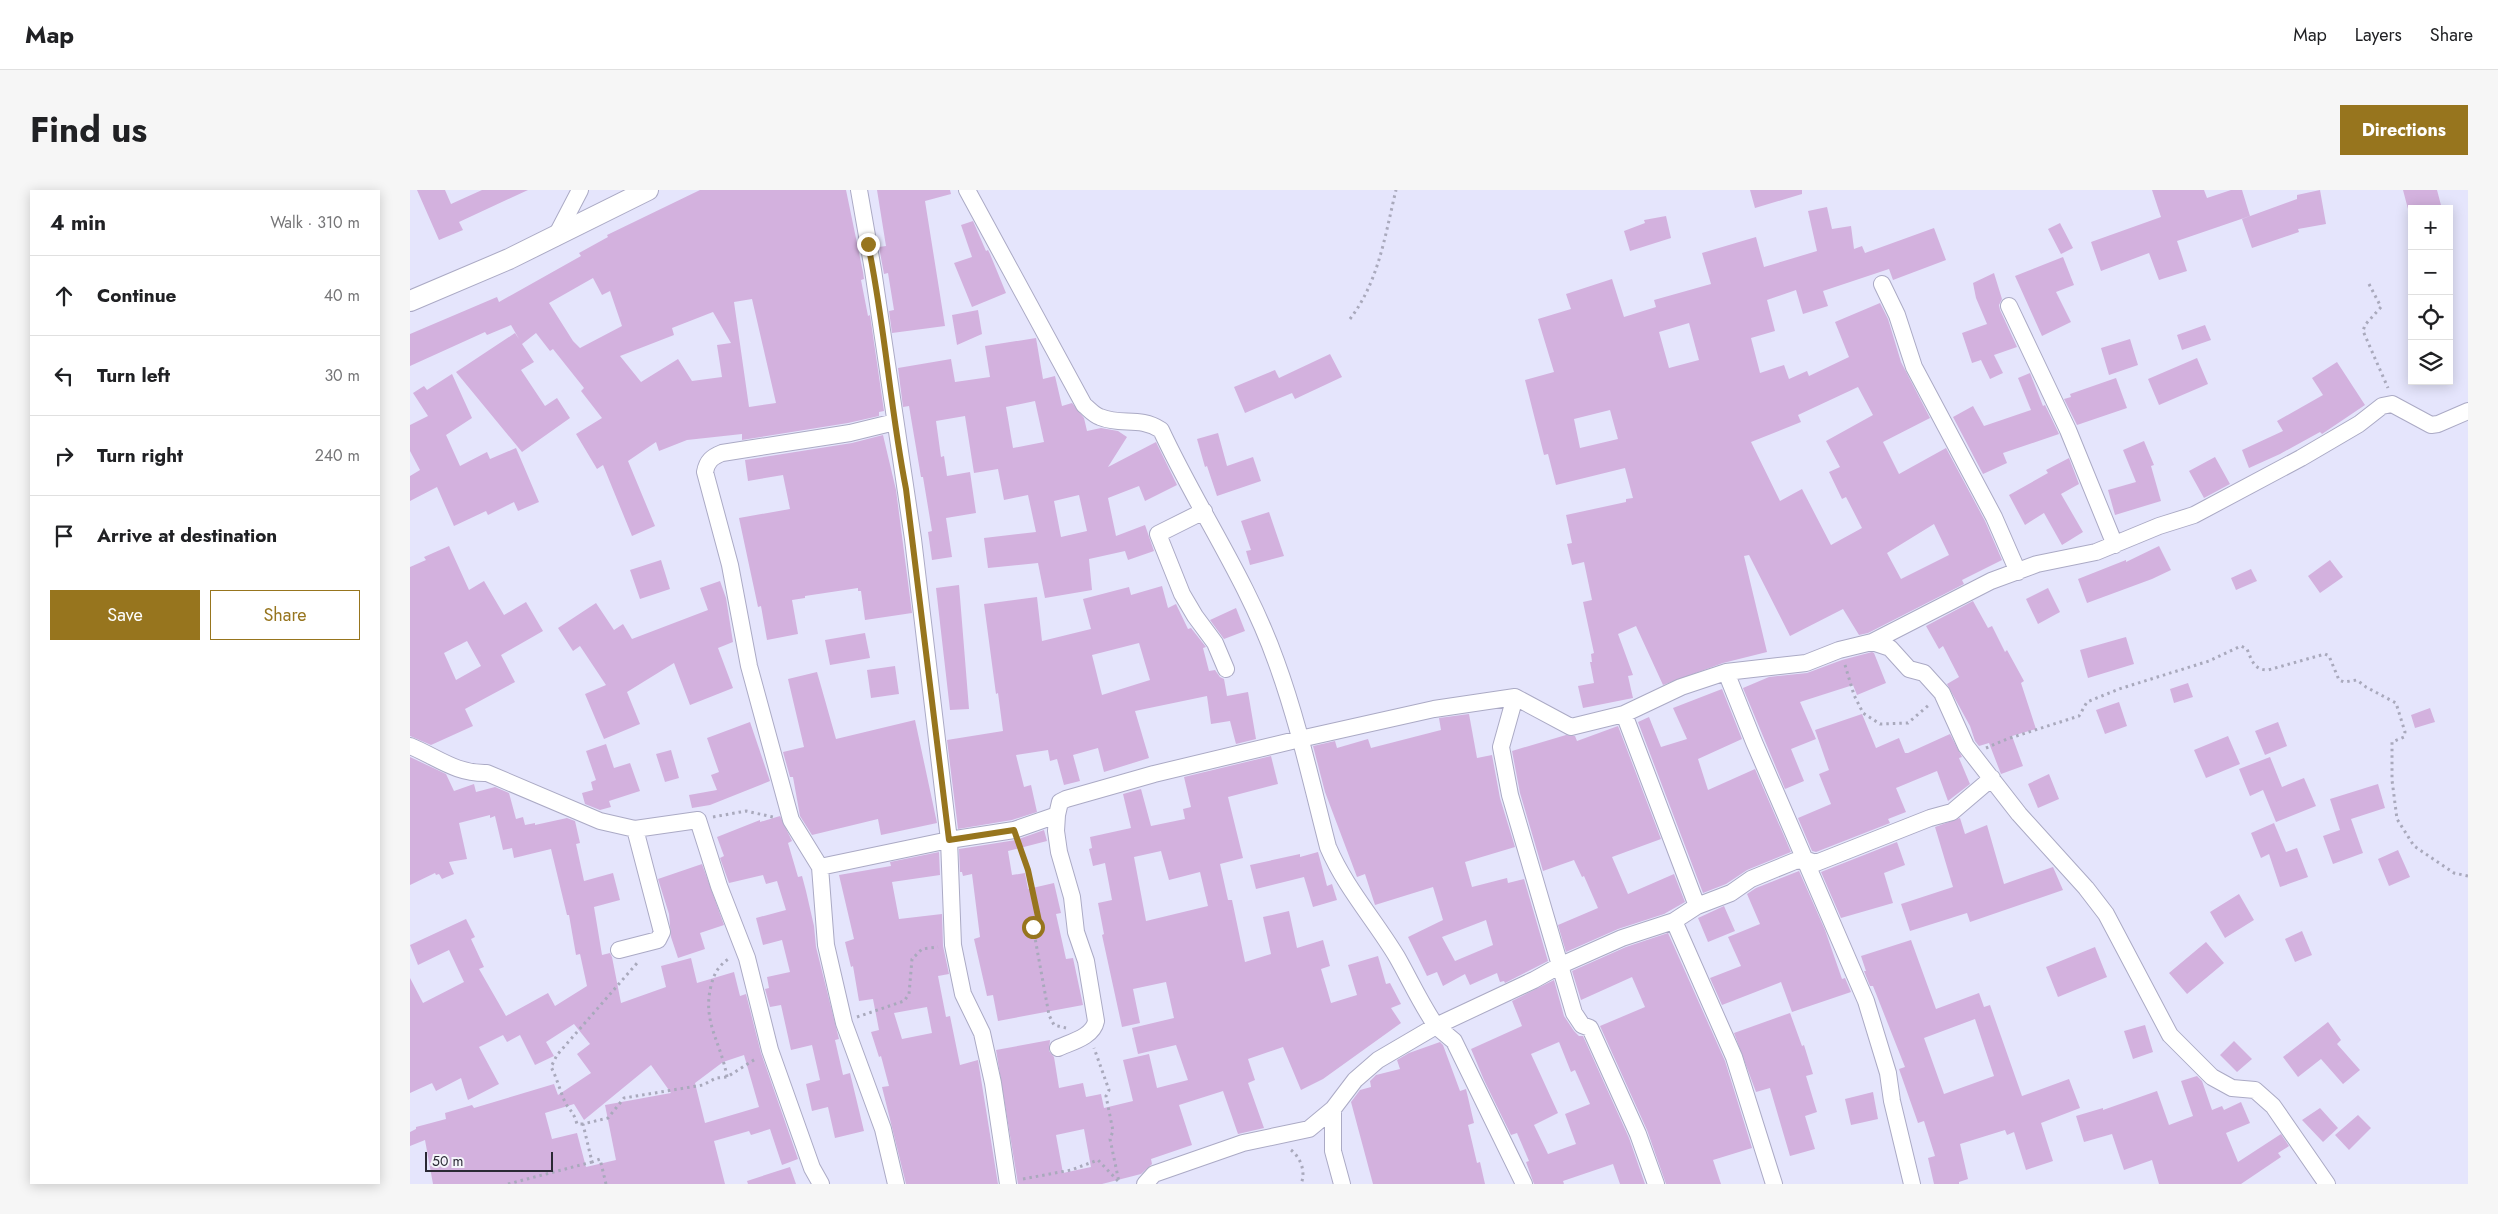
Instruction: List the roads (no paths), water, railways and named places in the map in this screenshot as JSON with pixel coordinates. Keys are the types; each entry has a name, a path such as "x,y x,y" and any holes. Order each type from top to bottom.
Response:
{"street":[{"path":"555,238 580,190"},
{"path":"410,301 555,238 648,190"},
{"path":"859,190 911,523 949,840 954,945 964,994 982,1033 993,1083 1007,1183"},
{"path":"967,190 1084,405 1099,416 1114,420 1150,423 1161,430 1243,585 1276,660 1300,739 1328,847 1335,863 1343,879 1397,958 1421,1003 1436,1026 1454,1041 1524,1184"},
{"path":"1882,284 1897,315 1914,367 1994,517 2018,572"},
{"path":"2009,306 2071,438 2115,545"},
{"path":"1058,1048 1089,1034 1096,1021 1086,961 1076,932 1072,897 1059,852 1056,831 1056,816 1060,802 1066,799 1154,774 1434,709 1515,697 1571,727 1624,714 1672,690 1726,672 1806,664 1839,650 1872,642 1991,581 2037,564 2096,552 2210,508 2359,424 2378,408 2389,404 2431,425 2438,424 2468,410"},
{"path":"895,422 850,433 722,453 714,456 706,465 708,484 730,564 749,666 791,820 820,867 826,945 844,1023 883,1129 896,1184"},
{"path":"1204,511 1158,534 1182,594 1216,643 1226,669"},
{"path":"1872,642 1890,648 1909,669 1924,673 1942,693 1966,746 2024,820 2086,888 2106,914 2170,1034 2212,1077 2232,1088 2249,1088 2264,1096 2327,1184"},
{"path":"1726,672 1754,742 1807,860 1866,1001 1888,1073 1892,1101 1912,1184"},
{"path":"1515,697 1501,747 1510,795 1559,966 1574,1013 1582,1025 1590,1028 1638,1134 1656,1184"},
{"path":"1624,714 1697,906"},
{"path":"410,746 441,759 453,768 470,773 486,773 600,821 635,829 698,820 719,886 747,958 770,1050 812,1168 821,1184"},
{"path":"1145,1184 1154,1174 1243,1143 1309,1129 1333,1109 1355,1080 1378,1060 1436,1026 1534,980 1559,966 1622,938 1674,921 1697,906 1731,893 1751,879 1782,866 1807,860 1816,863 1930,818 1952,812 1992,778"},
{"path":"820,867 949,840 1014,830 1056,816"},
{"path":"619,950 658,940 662,932 635,829"},
{"path":"1674,921 1734,1056 1774,1184"},
{"path":"1333,1109 1333,1151 1342,1184"}]}
